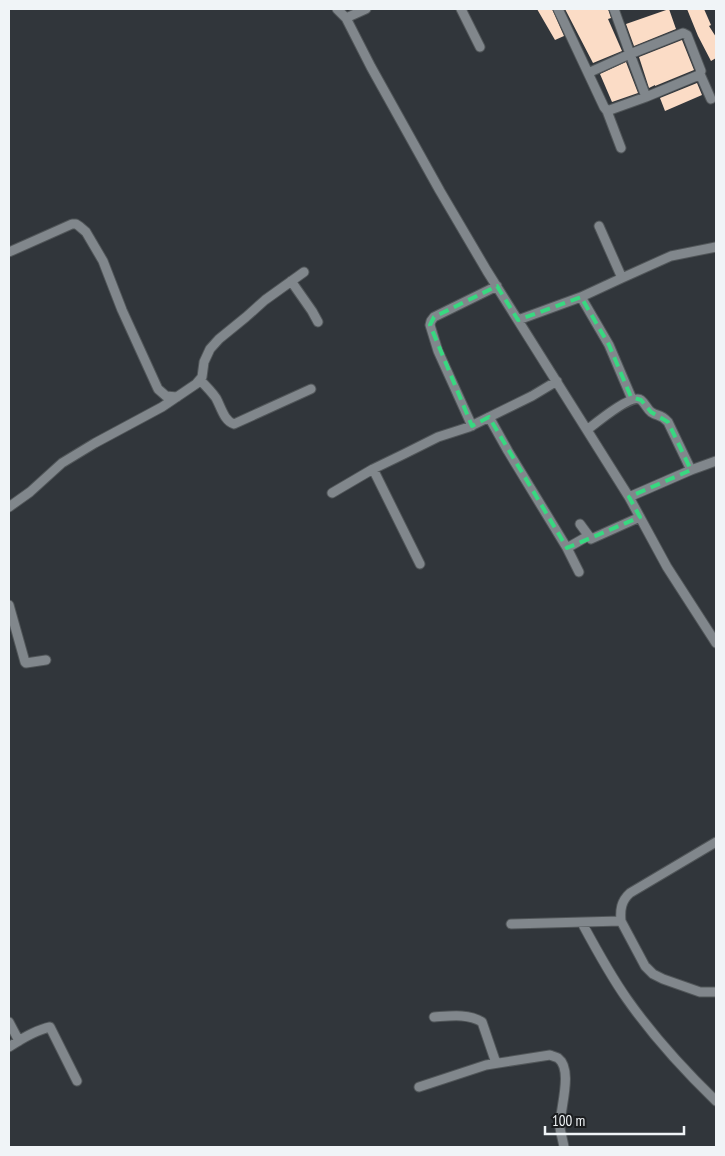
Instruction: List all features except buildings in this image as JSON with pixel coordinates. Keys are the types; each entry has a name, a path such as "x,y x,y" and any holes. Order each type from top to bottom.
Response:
{"street":[{"path":"337,9 346,18 440,191 629,497 668,567 716,643"},
{"path":"346,18 366,9"},
{"path":"461,9 480,46"},
{"path":"558,9 604,107 608,110 621,148"},
{"path":"614,9 646,96"},
{"path":"588,73 630,54 684,34 701,71 700,74 711,99"},
{"path":"608,110 700,74"},
{"path":"9,252 72,224 76,224 83,229 103,261 122,310 158,389 166,396 177,397"},
{"path":"599,226 622,278"},
{"path":"518,320 581,297 671,256 716,247"},
{"path":"9,507 38,486 62,463 94,443 162,406 193,386 200,380 204,362 210,349 219,339 264,300 304,272"},
{"path":"291,281 318,322"},
{"path":"472,426 438,351 430,320 497,286"},
{"path":"581,297 609,345 632,399"},
{"path":"200,380 216,399 228,422 234,424 312,389"},
{"path":"332,492 373,469 438,437 472,426 532,396 557,381"},
{"path":"587,430 627,402 637,398 651,412 663,417 668,422 691,470"},
{"path":"489,417 567,548 579,572"},
{"path":"629,497 716,461"},
{"path":"373,469 420,564"},
{"path":"580,524 591,539 640,517"},
{"path":"567,548 588,536"},
{"path":"9,605 25,662 46,660"},
{"path":"716,842 630,893 624,898 621,914 621,921 644,966 663,979 700,992 716,992"},
{"path":"512,924 621,921"},
{"path":"582,923 605,965 632,1006 674,1057 716,1101"},
{"path":"434,1017 462,1016 482,1022 496,1063"},
{"path":"9,1022 19,1041"},
{"path":"9,1047 50,1027 76,1081"},
{"path":"419,1087 496,1063 550,1055 560,1060 564,1068 565,1084 560,1128 564,1147"}],"highlighted area":[{"path":"497,286 518,320 581,297 609,345 631,397 641,400 651,412 668,422 691,470 629,497 640,517 567,548 489,417 472,426 430,325 434,317"}]}
